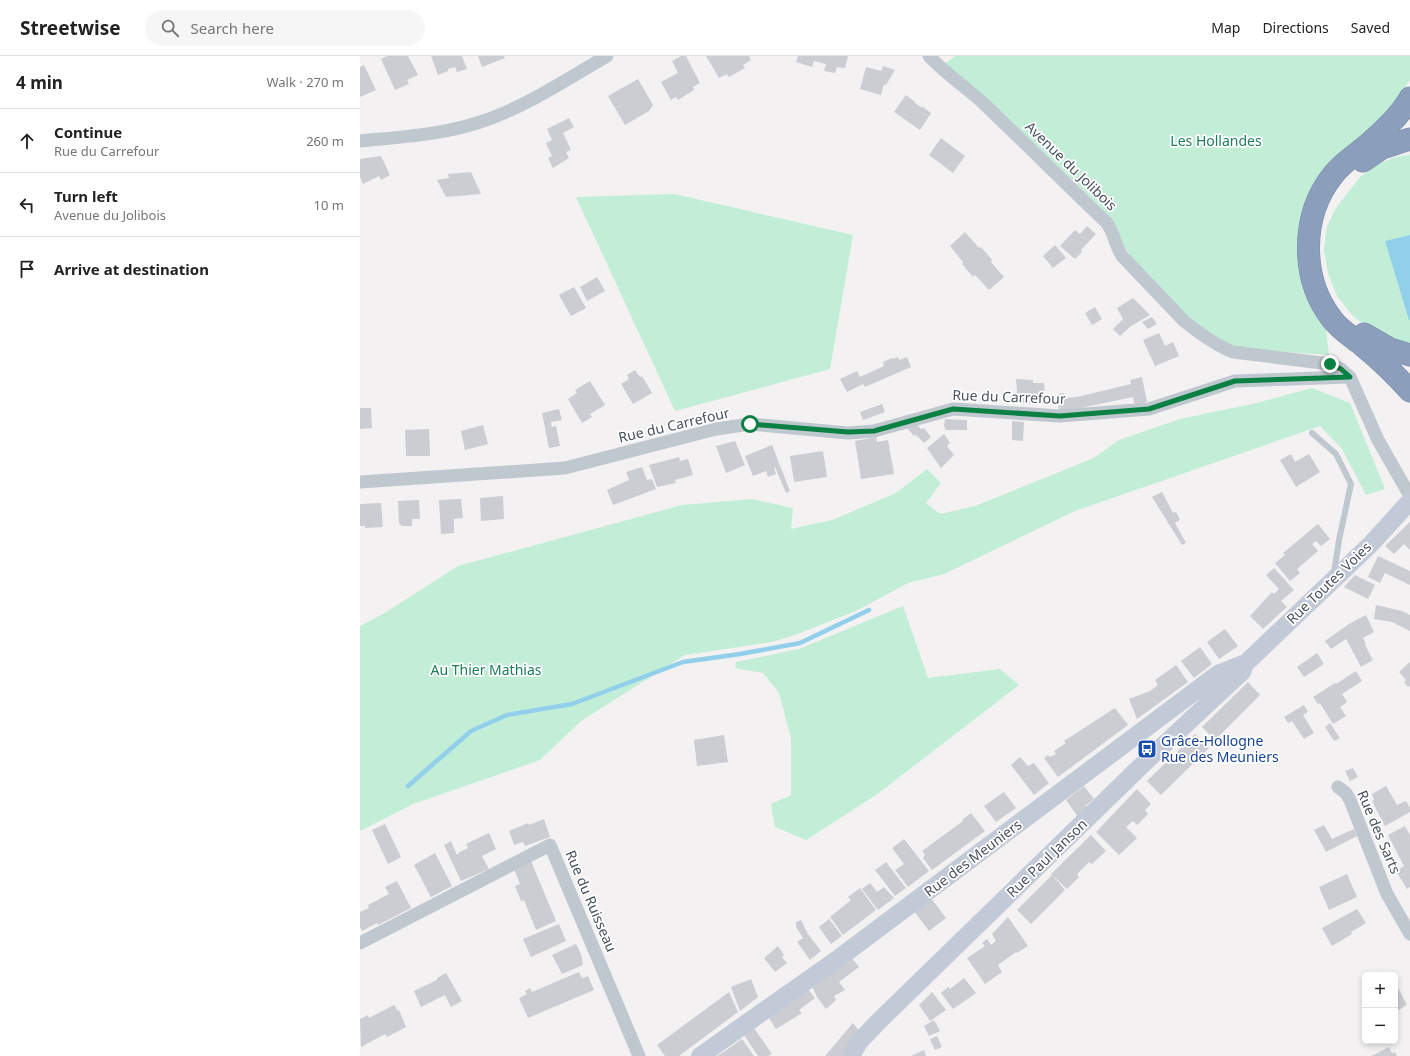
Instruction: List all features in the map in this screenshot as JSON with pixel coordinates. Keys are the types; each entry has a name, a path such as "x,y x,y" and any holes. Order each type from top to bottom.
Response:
{"highway":[{"path":"1410,98 1391,122 1347,160 1333,175 1323,191 1310,224 1308,243 1309,262 1317,292 1333,320 1386,366 1410,391"},
{"path":"1410,139 1382,148 1359,163 1344,177 1332,193 1324,209 1319,225 1317,243 1318,260 1326,290 1341,313 1365,334 1390,349 1410,355"}],"street":[{"path":"360,141 439,132 490,119 514,108 607,56"},
{"name":"Avenue du Jolibois","path":"929,56 938,66 977,98 1107,223 1112,230 1122,256 1184,321 1215,343 1233,352 1330,364 1341,369 1350,377"},
{"path":"1350,377 1378,440 1410,496"},
{"name":"Rue du Carrefour","path":"360,482 565,468 716,429 750,424 848,432 874,431 953,409 1060,416 1149,409 1235,381 1350,377"},
{"name":"Rue Toutes Voies","path":"1246,662 1371,544 1410,501"},
{"name":"Rue des Meuniers","path":"700,1056 839,958 1218,674 1246,662"},
{"name":"Rue Paul Janson","path":"851,1056 859,1042 878,1022 1142,766 1242,672 1246,662"},
{"name":"Rue des Sarts","path":"1338,787 1346,793 1387,894 1410,934"},
{"name":"Rue du Ruisseau","path":"360,943 550,846 639,1056"}],"lane":[{"path":"1312,433 1336,454 1351,484 1339,540 1333,580"}],"green space":[{"name":"Les Hollandes","path":"955,56 1410,56 1410,80 1393,108 1310,202 1329,355 1253,350 1226,344 1203,330 1136,265 1123,244 1116,225 1093,200 995,106 945,64"},
{"path":"1410,155 1410,350 1377,335 1353,316 1337,296 1328,273 1324,250 1327,226 1336,208 1360,177 1376,165 1395,157"},
{"path":"674,194 853,235 830,369 675,411 576,197"},
{"name":"Au Thier Mathias","path":"1312,388 1350,403 1385,489 1366,495 1342,449 1320,426 1075,511 944,574 908,583 856,611 795,635 772,642 685,655 581,721 540,760 413,804 360,831 360,626 383,614 458,566 682,505 752,499 793,508 791,529 832,520 896,493 927,469 941,483 926,503 940,514 975,506 1094,458 1119,440 1180,419 1252,404"},
{"path":"903,606 928,678 1000,669 1019,685 876,795 806,840 775,827 771,804 791,795 791,738 779,693 763,673 735,668 736,662 799,649"}],"water":[{"path":"1410,235 1410,320 1409,320 1385,241"}],"building":[{"path":"387,56 408,56 418,75 407,80 409,84 395,90 381,59"},
{"path":"431,56 462,56 467,69 457,72 455,67 438,75"},
{"path":"478,56 504,56 505,58 482,67"},
{"path":"681,56 686,56 700,83 693,87 694,90 678,100 676,97 671,100 661,82 678,73 672,61"},
{"path":"706,56 749,56 751,60 743,65 745,68 729,77 727,74 719,78"},
{"path":"798,56 848,56 845,68 837,67 835,73 824,71 826,64 814,61 812,67 796,62"},
{"path":"364,65 376,90 360,97 360,67"},
{"path":"883,66 895,70 886,85 884,84 881,95 860,89 866,67 881,71"},
{"path":"638,79 653,105 649,111 625,125 608,96"},
{"path":"906,95 915,103 931,113 920,130 894,112"},
{"path":"569,118 574,127 563,133 571,150 566,152 569,158 553,168 548,158 552,156 546,143 552,140 547,129"},
{"path":"941,138 965,156 953,173 929,155"},
{"path":"381,156 390,175 381,180 379,176 363,184 360,177 360,159"},
{"path":"471,172 481,194 446,197 437,180 449,178 448,174"},
{"path":"1087,226 1096,234 1075,259 1060,246 1075,230 1080,234"},
{"path":"965,232 979,248 981,247 1004,277 989,290 975,275 973,277 950,246"},
{"path":"1055,245 1066,258 1053,268 1043,256"},
{"path":"597,277 605,291 587,301 580,287"},
{"path":"574,287 586,308 571,316 559,295"},
{"path":"1133,298 1150,315 1131,326 1120,336 1113,329 1123,319 1117,308"},
{"path":"1095,307 1102,319 1092,325 1085,313"},
{"path":"1152,317 1157,324 1148,329 1142,322"},
{"path":"1159,333 1165,346 1173,342 1179,356 1155,366 1143,340"},
{"path":"898,357 899,360 907,357 911,367 865,387 863,384 847,392 840,379 857,371 860,377 884,366 883,362"},
{"path":"635,370 640,377 642,376 652,393 633,404 621,384 629,379 627,375"},
{"path":"1142,377 1147,402 1135,405 1133,397 1059,411 1057,394 1064,393 1065,398 1077,397 1131,384 1130,380"},
{"path":"1016,379 1033,380 1033,383 1044,383 1046,404 1018,403"},
{"path":"590,381 605,405 590,414 592,417 582,423 568,399 577,393 575,390"},
{"path":"882,404 885,412 863,420 860,412"},
{"path":"360,408 371,408 372,428 360,429"},
{"path":"559,409 562,420 551,422 552,427 556,426 560,446 549,448 542,413"},
{"path":"945,419 967,420 967,430 946,430 944,426"},
{"path":"1012,421 1024,422 1023,441 1012,440"},
{"path":"916,424 921,429 924,428 931,437 924,443 916,435 914,436 907,428"},
{"path":"483,425 488,444 465,450 461,431"},
{"path":"429,429 430,456 406,456 405,430"},
{"path":"944,434 950,443 947,446 954,455 941,468 927,448"},
{"path":"876,437 877,442 888,440 894,474 861,479 855,441"},
{"path":"735,441 745,465 726,473 716,446"},
{"path":"772,445 790,491 786,493 775,467 776,474 768,477 766,471 753,476 745,456"},
{"path":"823,451 827,477 794,482 790,456"},
{"path":"1291,454 1295,462 1309,454 1320,472 1296,487 1280,460"},
{"path":"679,457 680,461 688,459 693,475 675,480 676,483 657,487 649,465"},
{"path":"642,467 647,480 652,479 656,489 613,505 607,490 629,480 626,472"},
{"path":"1162,492 1173,513 1176,512 1180,520 1175,523 1186,543 1182,545 1152,497"},
{"path":"503,496 504,519 481,521 480,498"},
{"path":"461,499 463,518 454,519 454,533 441,534 439,500"},
{"path":"419,500 420,519 412,519 412,526 402,526 399,523 398,501"},
{"path":"381,503 383,527 365,528 365,526 360,526 360,504"},
{"path":"1410,522 1410,550 1404,544 1394,554 1385,546"},
{"path":"1318,524 1330,539 1321,546 1316,541 1312,544 1318,551 1297,569 1300,573 1290,581 1275,563 1285,555 1283,553"},
{"path":"1378,556 1410,571 1410,585 1385,573 1380,583 1368,577"},
{"path":"1274,568 1294,590 1281,601 1287,607 1263,629 1250,616 1272,592 1274,594 1279,589 1266,575"},
{"path":"1355,575 1375,585 1368,599 1344,587"},
{"path":"1376,605 1402,611 1410,615 1410,631 1392,622 1374,619"},
{"path":"1366,615 1374,632 1363,638 1373,660 1361,667 1346,639 1331,649 1325,641 1349,624"},
{"path":"1225,629 1238,646 1219,659 1207,642"},
{"path":"1200,647 1212,664 1194,678 1181,661"},
{"path":"1317,653 1324,664 1304,677 1297,667"},
{"path":"1410,662 1410,686 1408,687 1404,682 1406,680 1399,672"},
{"path":"1176,665 1188,682 1137,719 1129,699 1150,691 1158,685 1155,680"},
{"path":"1356,671 1362,681 1342,694 1347,702 1340,707 1346,716 1333,724 1320,703 1318,704 1313,697"},
{"path":"1248,682 1260,695 1215,740 1202,727"},
{"path":"1304,705 1308,712 1303,715 1314,733 1304,739 1292,721 1288,723 1284,717"},
{"path":"1115,708 1128,725 1058,777 1044,758 1048,755 1050,757 1056,754 1054,751 1066,743 1064,741"},
{"path":"1330,723 1340,738 1334,741 1325,727"},
{"path":"1195,734 1209,748 1161,795 1147,781"},
{"path":"724,735 728,762 697,766 694,740"},
{"path":"1020,757 1028,766 1034,763 1049,783 1034,795 1011,765"},
{"path":"1353,768 1358,777 1350,781 1345,771"},
{"path":"1084,786 1094,799 1085,806 1087,807 1078,817 1066,800"},
{"path":"1386,786 1397,805 1406,801 1410,808 1410,812 1385,826 1372,801 1374,800 1372,794"},
{"path":"1137,789 1151,804 1145,810 1148,814 1137,825 1133,821 1126,827 1137,838 1119,855 1096,832"},
{"path":"1004,792 1016,808 996,822 984,806"},
{"path":"971,813 985,831 932,870 923,858 925,855 922,851 963,821 962,820"},
{"path":"544,819 550,837 525,846 523,842 514,845 509,831 528,823 529,825"},
{"path":"385,824 401,857 388,864 372,830"},
{"path":"1324,825 1332,839 1354,829 1357,836 1326,852 1314,830"},
{"path":"1405,826 1410,835 1410,887 1407,889 1396,871 1404,866 1388,835"},
{"path":"489,833 496,849 482,856 489,869 461,881 444,845 451,841 457,855 468,848 466,844"},
{"path":"1091,835 1106,851 1092,864 1089,862 1077,874 1079,877 1067,889 1051,874"},
{"path":"904,839 929,871 908,887 895,870 904,864 892,848"},
{"path":"435,853 452,886 431,897 414,865"},
{"path":"531,861 556,921 536,930 524,900 521,901 515,886 520,884 514,869"},
{"path":"886,862 906,888 895,896 875,870"},
{"path":"1347,874 1357,897 1329,910 1319,887"},
{"path":"1052,875 1065,890 1031,924 1017,910"},
{"path":"397,881 411,908 378,925 377,923 362,931 360,927 360,912 369,908 368,905 389,894 385,887"},
{"path":"870,883 877,892 884,887 894,898 878,910 862,889"},
{"path":"860,888 876,910 843,935 830,917 851,900 848,897"},
{"path":"931,898 946,918 929,931 914,911"},
{"path":"1357,909 1366,923 1351,932 1352,934 1332,946 1322,928"},
{"path":"1008,917 1028,946 1017,953 1016,952 998,965 1002,972 985,984 967,958 985,946 982,943 987,939 991,945 996,941 992,934"},
{"path":"829,919 842,936 831,944 819,927"},
{"path":"801,920 808,934 821,951 810,960 797,942 803,938 796,927 796,922"},
{"path":"559,924 566,941 531,957 523,939"},
{"path":"576,944 581,954 583,965 562,974 552,955"},
{"path":"778,946 784,955 782,957 787,963 775,972 764,958"},
{"path":"851,957 859,967 839,982 845,990 834,996 836,1000 826,1009 817,997 812,986"},
{"path":"579,972 582,978 588,976 594,990 528,1018 519,998 527,994 525,991 530,988 532,992"},
{"path":"446,973 462,1001 451,1007 445,995 421,1007 414,991 437,980 437,978"},
{"path":"964,978 976,993 953,1009 941,993 948,987 950,989"},
{"path":"751,979 758,997 740,1011 731,987"},
{"path":"1398,988 1407,1005 1398,1010"},
{"path":"808,989 815,998 799,1010 802,1013 776,1029 769,1018"},
{"path":"729,992 738,1012 679,1056 665,1056 657,1045"},
{"path":"932,992 946,1010 930,1021 919,1005"},
{"path":"394,1005 398,1011 399,1010 406,1027 387,1037 385,1034 361,1047 360,1019 368,1015 369,1018"},
{"path":"934,1020 940,1031 929,1036 924,1026"},
{"path":"853,1023 861,1033 842,1056 825,1056"},
{"path":"754,1028 772,1054 768,1056 758,1056 744,1035"},
{"path":"937,1036 942,1047 935,1050 930,1039"},
{"path":"742,1039 754,1056 717,1056 725,1051"},
{"path":"1389,1047 1392,1053 1395,1052 1397,1056 1371,1056"},
{"path":"924,1050 926,1056 911,1056"}],"waterway":[{"path":"408,786 471,731 507,715 572,704 683,662 740,654 800,643 869,610"}],"place":[{"name":"Grâce-Hollogne Rue des Meuniers","path":"1147,749"}],"route":[{"path":"750,424 848,432 874,431 953,409 1060,416 1149,409 1235,381 1350,377 1341,369 1330,364"}]}
